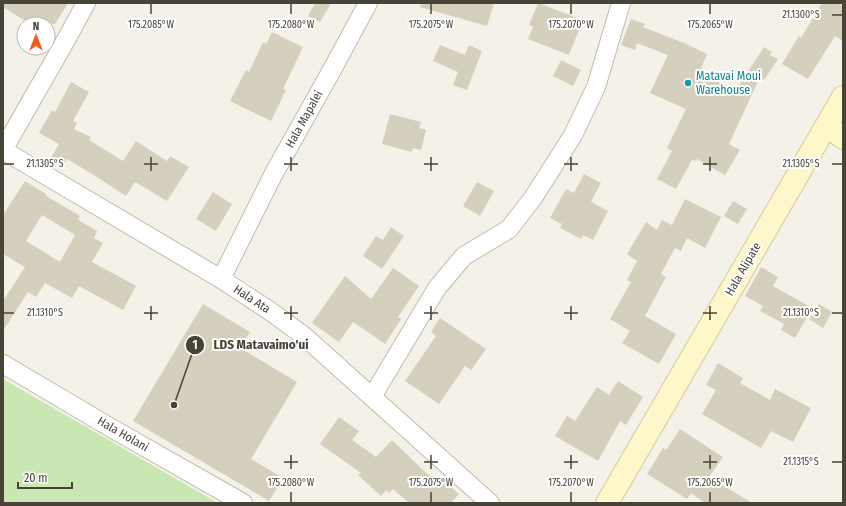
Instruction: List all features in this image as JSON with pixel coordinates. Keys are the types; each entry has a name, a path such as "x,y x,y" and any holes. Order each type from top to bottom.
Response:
{"street":[{"path":"3,150 86,3"},
{"name":"Hala Mapalei","path":"221,279 273,175 368,3"},
{"path":"372,397 437,288 464,256 509,229 533,198 574,135 596,87 621,3"},
{"name":"Hala Alipate","path":"607,503 835,132 843,97"},
{"name":"Hala Ata","path":"3,150 221,279 270,311 304,336 490,503"},
{"name":"Hala Holani","path":"3,364 243,503"}],"green space":[{"path":"3,379 216,502 3,503"}],"building":[{"path":"3,3 68,3 56,22 56,16 17,16 3,7"},
{"path":"315,3 331,3 320,22 308,16"},
{"path":"421,3 494,3 487,26 420,7"},
{"path":"538,3 583,20 569,55 528,39 533,27 529,25"},
{"path":"822,3 838,3 843,6 843,41 835,36 808,79 782,64 799,36 801,38"},
{"path":"631,19 645,24 643,27 707,54 699,73 736,90 764,47 772,52 770,55 778,59 764,80 760,77 729,144 740,150 725,175 697,159 695,161 692,160 676,189 657,179 672,151 667,148 686,109 650,93 668,55 637,43 635,50 621,45"},
{"path":"272,32 303,47 283,89 286,90 271,121 230,101 246,70 249,72 263,42 266,44"},
{"path":"440,45 465,55 469,45 482,51 467,90 453,85 458,72 433,61"},
{"path":"561,60 581,70 573,86 553,76"},
{"path":"71,82 89,92 73,121 77,123 74,129 91,137 89,140 123,161 136,141 167,161 170,156 189,167 167,201 135,182 126,196 67,159 64,165 51,158 59,144 39,133 52,110 55,112"},
{"path":"390,114 421,122 419,128 426,130 421,150 413,148 412,152 382,144"},
{"path":"584,174 601,183 591,202 608,211 593,240 583,235 581,239 560,228 562,224 550,218 566,189 574,193"},
{"path":"25,181 46,194 46,196 80,216 78,220 97,231 94,238 103,243 92,262 136,286 123,310 79,286 72,298 45,283 36,297 28,292 3,331 3,301 25,267 3,254 3,215","holes":["42,215 75,235 60,262 26,241"]},
{"path":"477,182 494,191 480,216 463,206"},
{"path":"213,192 232,204 216,231 196,219"},
{"path":"685,199 721,217 705,248 687,238 681,251 675,248 661,274 666,277 645,316 676,334 659,364 622,343 630,331 610,319 631,282 627,280 637,261 627,254 646,222 657,230 662,220 672,225"},
{"path":"733,201 747,209 738,224 724,216"},
{"path":"391,227 404,236 382,269 363,256 376,236 383,240"},
{"path":"761,267 778,277 773,286 812,308 795,338 781,330 784,324 760,311 763,306 745,296"},
{"path":"393,268 419,286 398,317 401,319 385,344 353,322 339,342 312,323 345,276 371,299"},
{"path":"203,304 250,332 240,348 297,382 251,459 283,478 269,501 133,421"},
{"path":"819,304 832,312 823,328 809,319"},
{"path":"440,318 486,349 471,370 465,366 439,404 405,381 436,336 431,332"},
{"path":"718,363 743,378 740,383 770,400 775,389 811,408 793,442 771,431 761,448 702,414 716,390 706,385"},
{"path":"618,381 643,397 626,425 620,421 598,461 555,436 567,416 575,421 597,387 609,395"},
{"path":"339,417 359,431 352,440 376,457 392,440 442,486 445,482 459,494 451,503 409,503 393,489 389,493 386,490 381,496 358,475 361,473 320,444"},
{"path":"680,429 723,457 709,477 752,503 705,503 691,493 687,499 647,474 663,448 666,450"}],"place":[{"name":"Matavai Moui Warehouse","path":"688,83"},
{"name":"LDS Matavaimo'ui","path":"174,405"}]}
